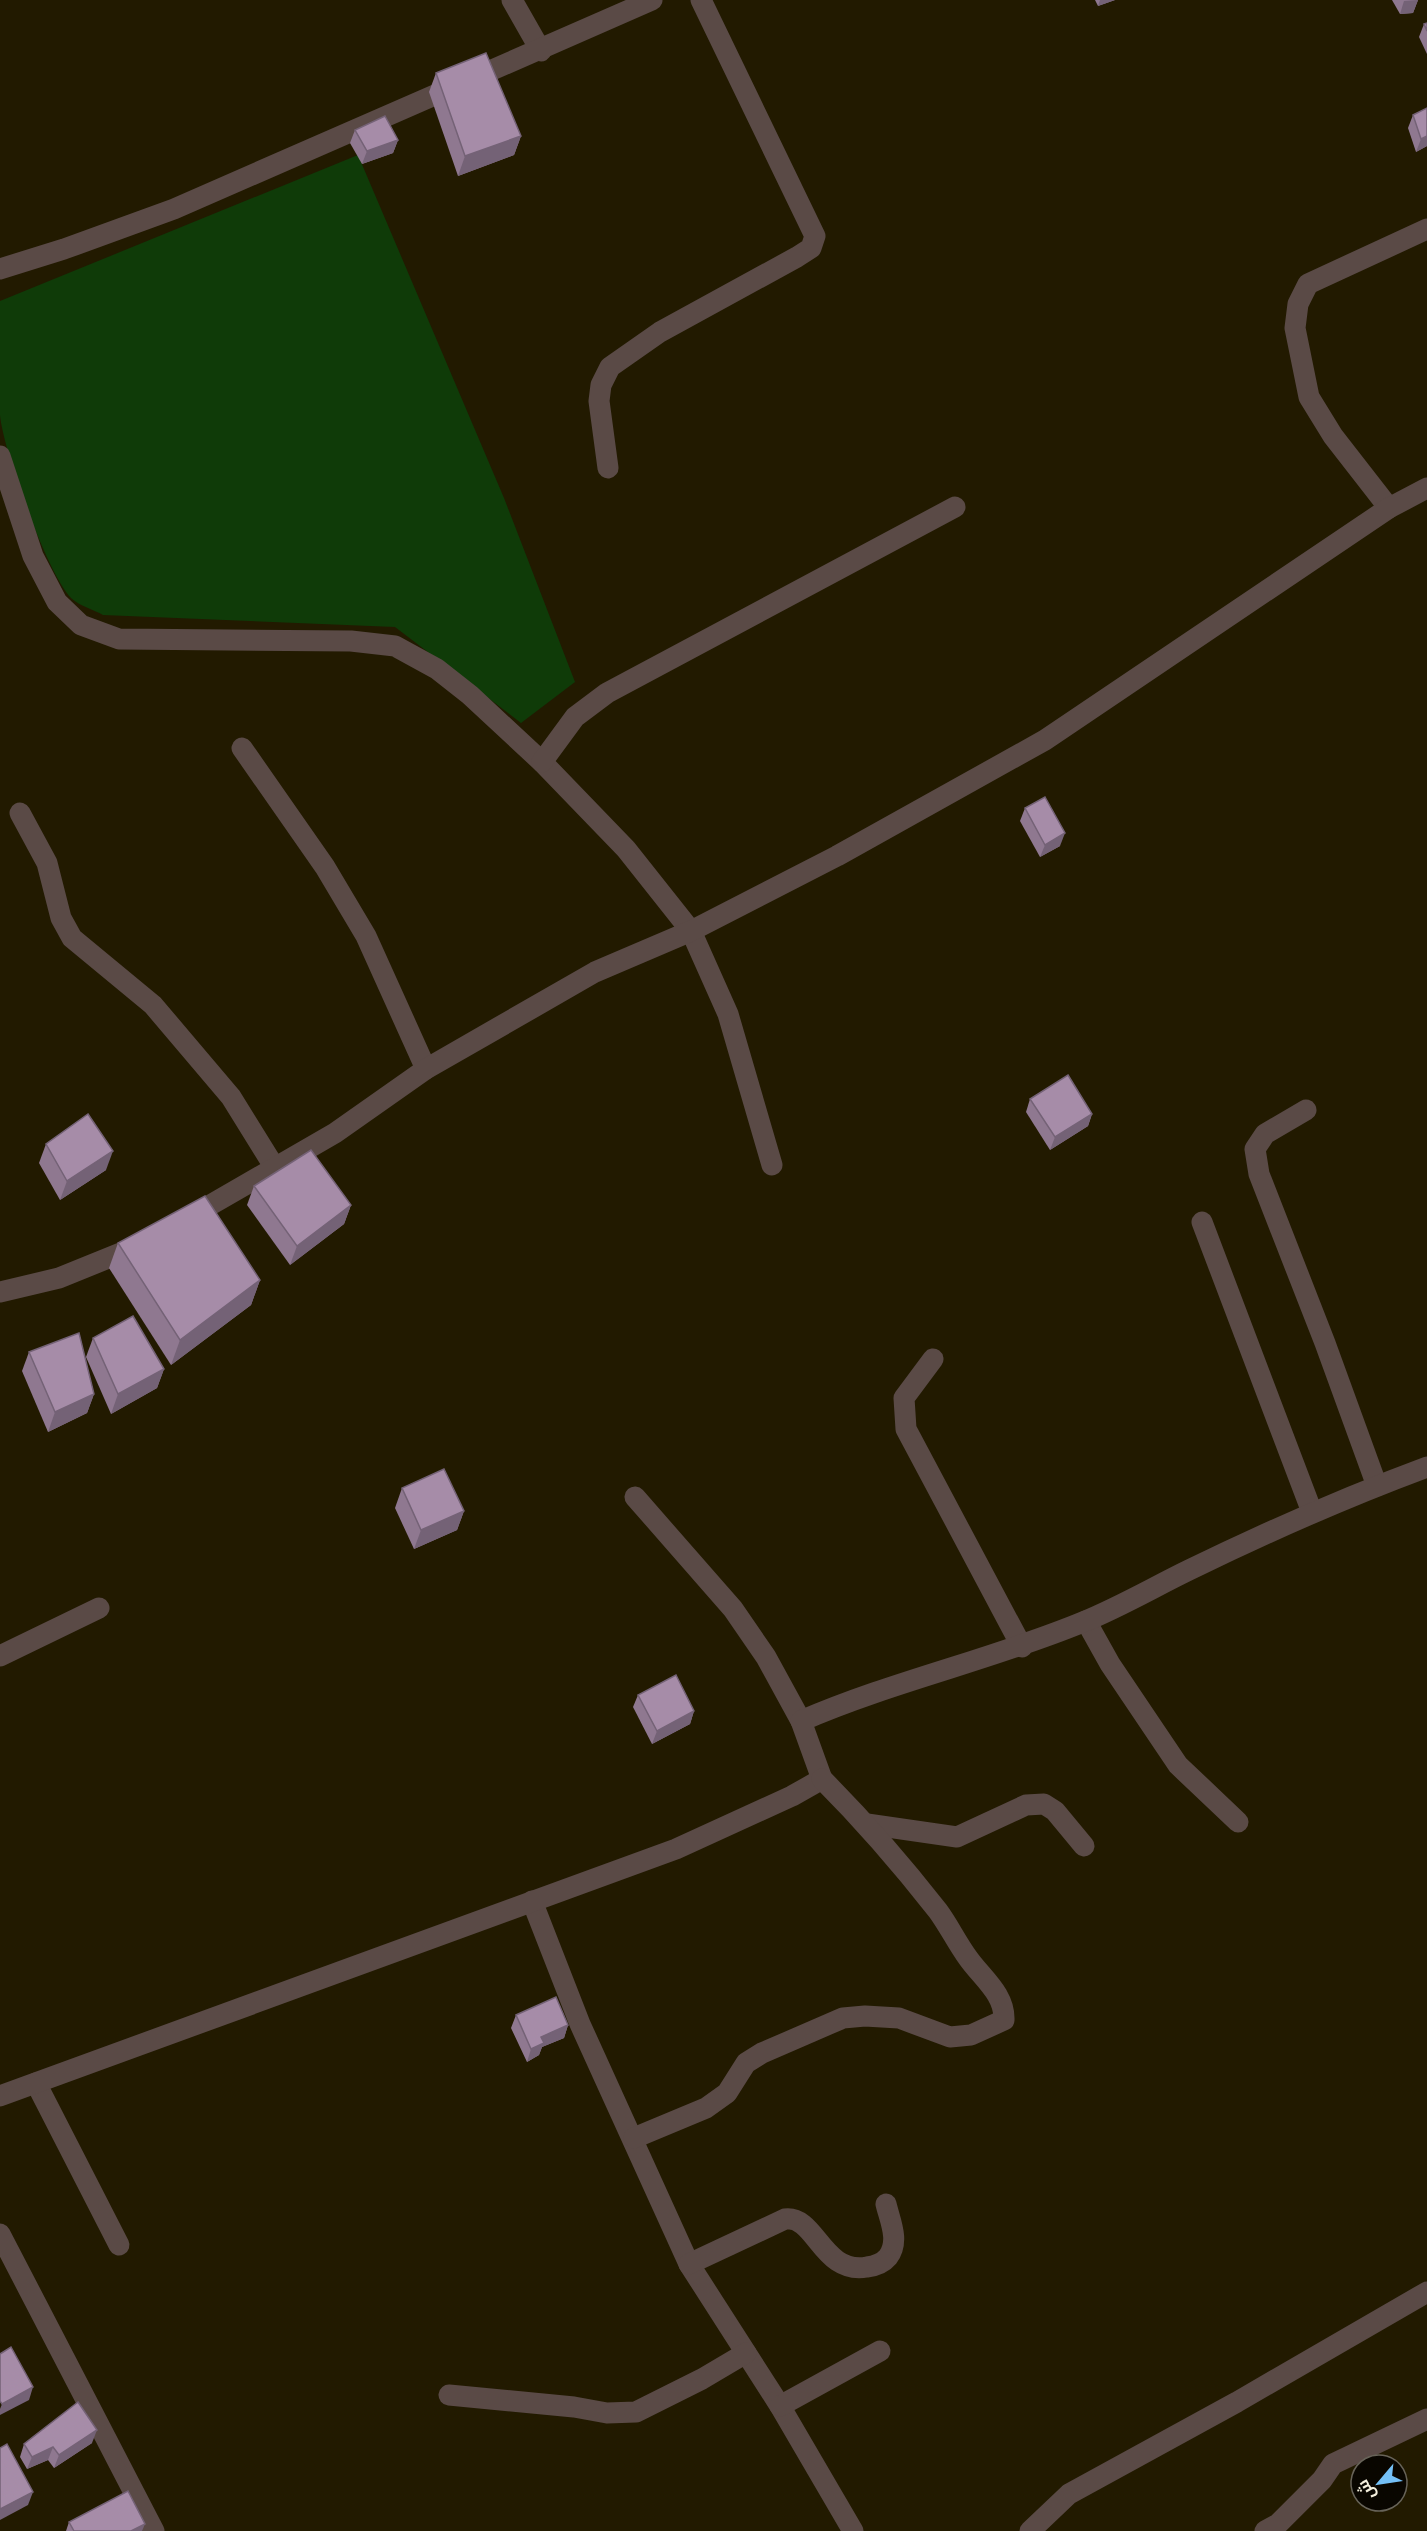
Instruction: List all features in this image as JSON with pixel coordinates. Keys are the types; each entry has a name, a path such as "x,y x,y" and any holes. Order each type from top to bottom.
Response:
{"street":[{"path":"512,0 541,51"},
{"path":"0,269 64,249 174,209 266,171 424,99 541,51 652,0"},
{"path":"608,468 599,401 602,385 610,367 660,332 797,257 811,248 815,236 701,0"},
{"path":"1389,508 1333,436 1308,397 1295,328 1299,304 1308,284 1427,229"},
{"path":"0,456 33,556 57,602 81,625 119,639 351,641 395,646 437,669 470,695 542,762 626,849 691,931 728,1014 772,1165"},
{"path":"0,1292 59,1278 133,1249 335,1132 426,1068 594,972 691,931 837,856 1045,740 1389,508 1427,488"},
{"path":"542,762 575,717 607,693 955,507"},
{"path":"242,748 325,867 366,936 426,1068"},
{"path":"20,813 48,863 61,918 72,938 153,1005 231,1097 275,1168"},
{"path":"1306,1110 1265,1134 1255,1149 1259,1174 1325,1342 1377,1486"},
{"path":"1202,1222 1312,1512"},
{"path":"933,1359 904,1398 906,1429 1022,1647"},
{"path":"801,1721 880,1689 984,1655 1022,1647 1086,1621 1312,1512 1427,1467"},
{"path":"634,2138 706,2108 727,2093 746,2063 843,2018 865,2016 899,2018 950,2037 971,2035 1004,2020 1004,2009 991,1985 967,1956 939,1913 867,1824 822,1779 801,1721 766,1657 734,1609 635,1497"},
{"path":"0,1656 99,1608"},
{"path":"1086,1621 1110,1664 1178,1765 1238,1822"},
{"path":"0,2096 239,2011 676,1849 792,1797 822,1779"},
{"path":"867,1824 957,1837 1026,1805 1044,1804 1055,1811 1084,1846"},
{"path":"532,1901 580,2024 634,2138 689,2265 780,2406 853,2531"},
{"path":"36,2083 119,2245"},
{"path":"689,2265 785,2219 793,2218 803,2224 834,2260 848,2267 878,2265 888,2257 895,2236 886,2204"},
{"path":"0,2234 154,2531"},
{"path":"1030,2531 1069,2494 1237,2402 1427,2292"},
{"path":"780,2406 880,2352"},
{"path":"449,2395 574,2407 607,2413 636,2412 702,2379 746,2353"},
{"path":"1265,2531 1278,2524 1322,2480 1333,2464 1427,2419"}],"green space":[{"path":"358,155 504,498 575,682 521,723 395,627 103,615 74,601 50,564 17,482 9,455 0,415 0,301"}],"building":[{"path":"486,53 521,136 465,156 436,73"},
{"path":"1427,108 1427,136 1421,139 1413,115"},
{"path":"385,116 398,140 367,151 355,130"},
{"path":"1045,797 1065,833 1045,845 1025,808"},
{"path":"1068,1075 1092,1114 1055,1137 1030,1099"},
{"path":"88,1114 113,1151 67,1181 46,1144"},
{"path":"311,1150 351,1205 297,1246 254,1186"},
{"path":"205,1196 260,1280 180,1340 118,1243"},
{"path":"133,1316 164,1369 118,1394 93,1338"},
{"path":"79,1333 94,1394 55,1412 29,1352"},
{"path":"444,1469 464,1511 421,1530 402,1488"},
{"path":"676,1675 694,1711 657,1731 638,1695"},
{"path":"556,1997 568,2025 541,2037 544,2043 531,2049 516,2015"},
{"path":"11,2347 33,2387 2,2404 0,2401 0,2354"},
{"path":"78,2402 97,2430 59,2455 53,2447 32,2457 24,2444"},
{"path":"7,2444 33,2492 0,2509 0,2448"},
{"path":"128,2491 145,2524 131,2531 74,2531 69,2522"}]}
